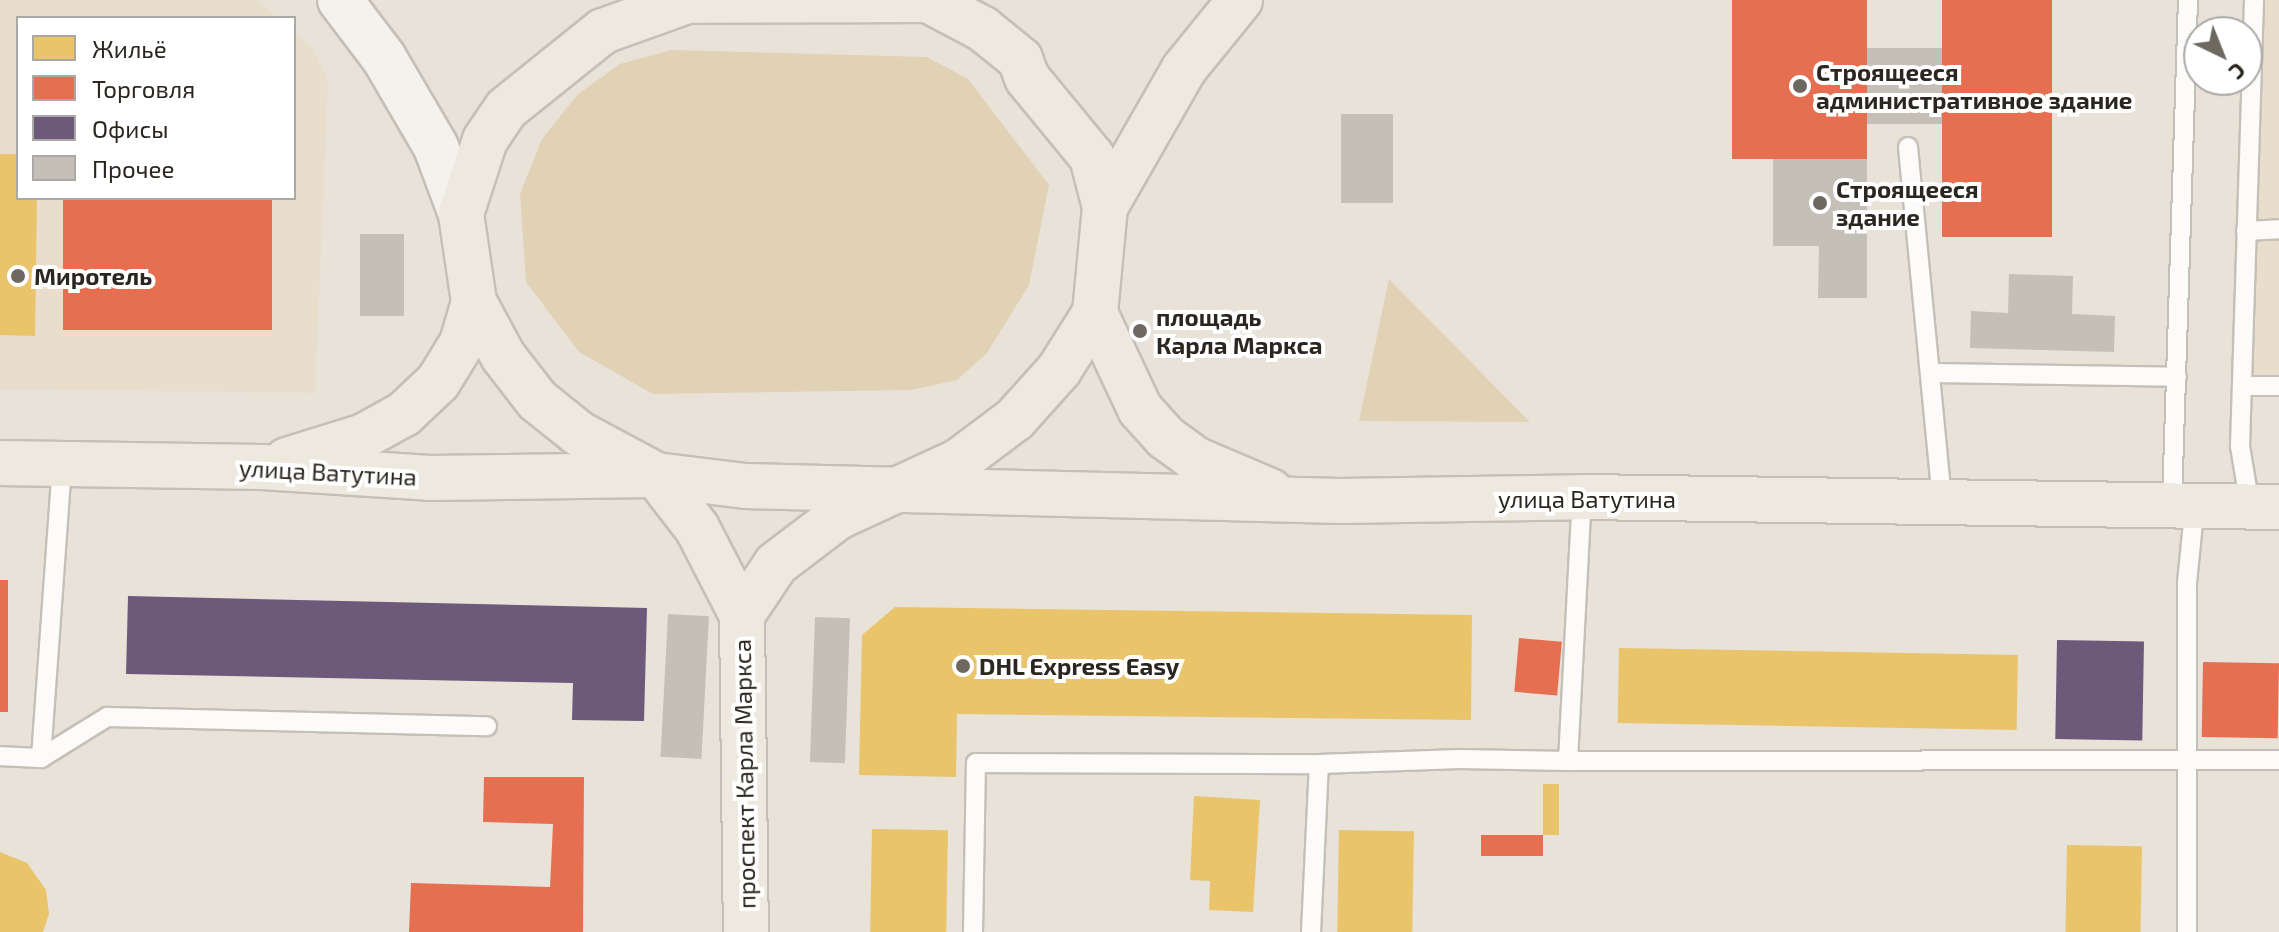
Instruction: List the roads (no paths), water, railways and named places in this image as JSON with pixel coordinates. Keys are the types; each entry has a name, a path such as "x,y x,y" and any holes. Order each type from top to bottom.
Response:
{"main road":[{"path":"340,0 384,58 436,147 461,214 474,302 503,356 537,400 578,433 656,475 745,486 894,490"},
{"path":"1105,207 1184,69 1240,0"},
{"path":"461,214 485,140 506,109 603,31 683,1 932,1 983,29 1020,59 1027,78 1092,157 1105,207 1095,313 1059,370 1015,419 959,461 838,517 776,564 742,615 697,528 656,475"},
{"path":"262,467 364,436 404,414 438,382 462,343 474,302"},
{"path":"1095,313 1140,409 1165,437 1195,459 1299,500"},
{"name":"улица Ватутина","path":"0,463 262,467 430,478 656,475"},
{"name":"улица Ватутина","path":"894,490 1299,500 1582,497 1942,505 2184,503 2265,506"},
{"name":"проспект Карла Маркса","path":"742,615 746,932"}],"lane":[{"path":"2187,932 2187,583 2177,377 2188,0"},
{"path":"2254,0 2240,446 2265,506"},
{"path":"1908,147 1919,294 1933,373 1942,505"},
{"path":"2246,231 2279,229"},
{"path":"1933,373 2177,377"},
{"path":"2242,386 2279,386"},
{"path":"41,758 62,464"},
{"path":"1568,761 1582,497"},
{"path":"0,756 41,758 107,717 487,726"},
{"path":"973,932 976,763 1319,764 1460,759 2279,760"},
{"path":"1311,932 1319,764"}],"place":[{"name":"Строящееся административное здание","path":"1800,86"},
{"name":"Строящееся здание","path":"1820,203"},
{"name":"Миротель","path":"18,276"},
{"name":"площадь Карла Маркса","path":"1140,331"},
{"name":"DHL Express Easy","path":"963,666"}]}
